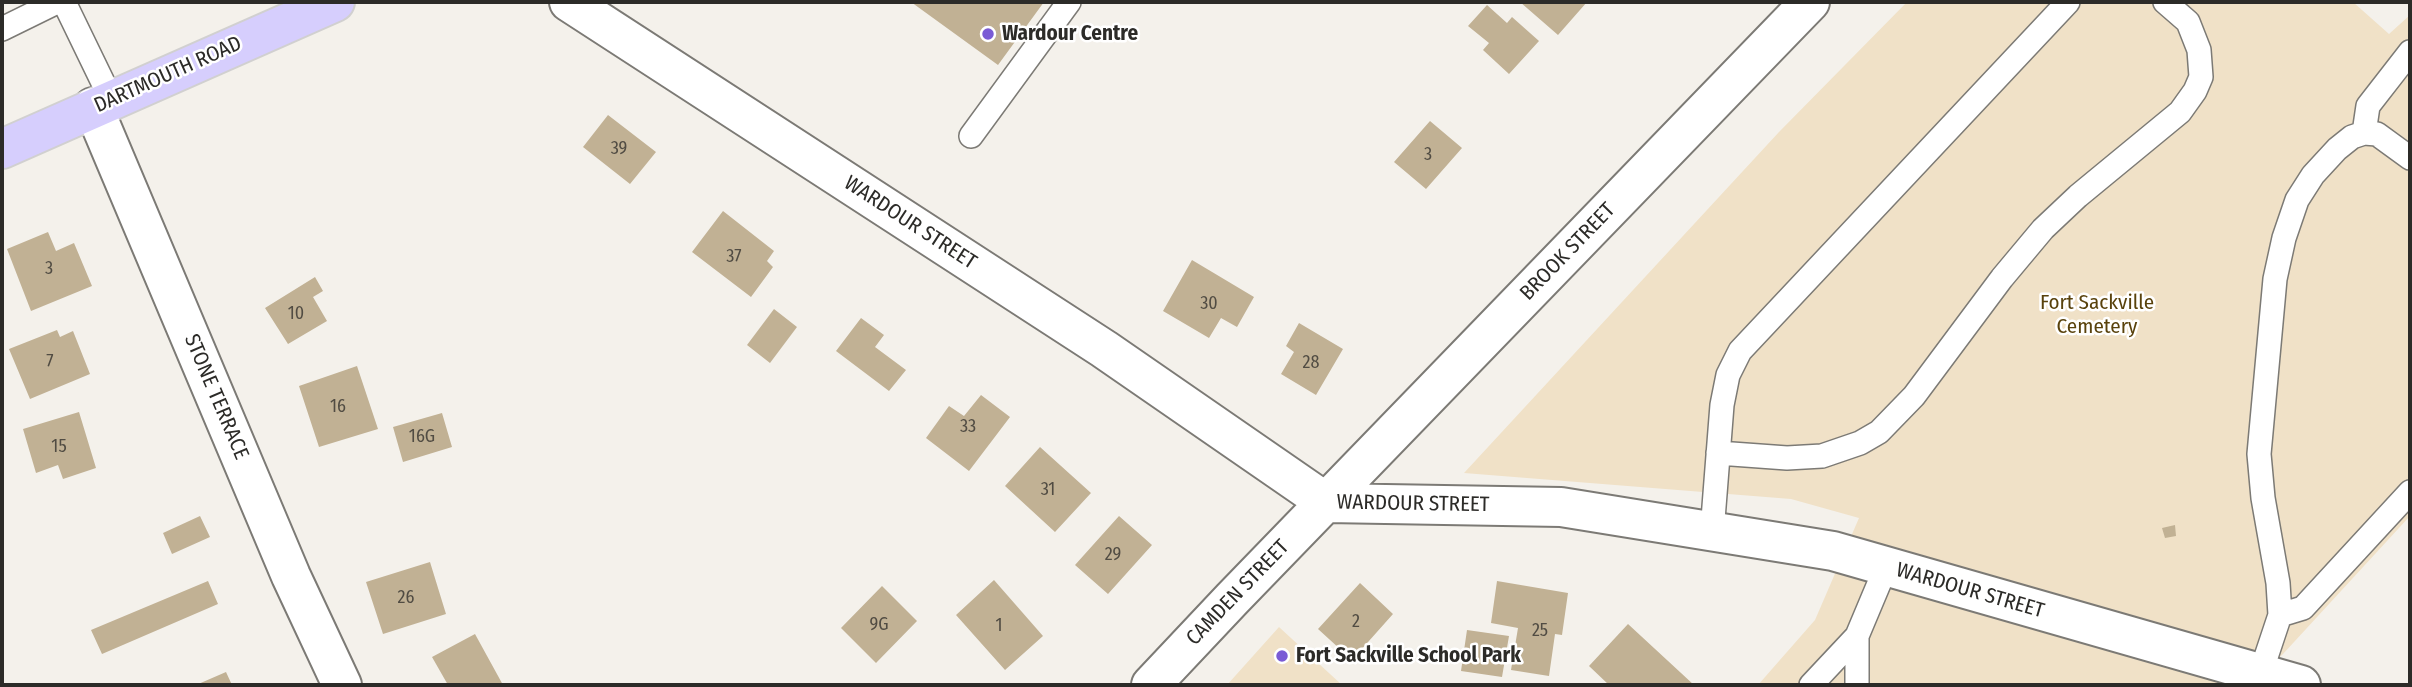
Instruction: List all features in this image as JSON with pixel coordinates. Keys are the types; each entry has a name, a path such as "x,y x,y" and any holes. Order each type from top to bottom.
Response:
{"main road":[{"name":"DARTMOUTH ROAD","path":"2,149 335,2"}],"street":[{"name":"WARDOUR STREET","path":"569,2 1104,349 1326,503 1561,507 1833,551 2280,682"},
{"name":"BROOK STREET","path":"1326,503 1810,2"},
{"name":"STONE TERRACE","path":"102,103 291,576 342,685"},
{"name":"CAMDEN STREET","path":"1151,685 1326,503"}],"lane":[{"path":"2,29 57,2"},
{"path":"64,2 102,103"},
{"path":"971,136 1069,2"},
{"path":"1712,531 1722,405 1728,374 1740,352 2068,2"},
{"path":"1718,453 1787,458 1822,456 1860,443 1879,432 1914,396 2002,278 2043,229 2077,196 2180,112 2195,91 2201,77 2199,50 2188,22 2165,2"},
{"path":"2364,133 2368,106 2410,52"},
{"path":"2280,682 2278,583 2263,498 2259,454 2275,279 2284,238 2297,200 2313,175 2352,137 2364,133 2377,134 2410,159"},
{"path":"2280,615 2303,608 2410,492"},
{"path":"1811,685 1857,636 1886,567"},
{"path":"1857,636 1857,685"}],"green space":[{"name":"Fort Sackville Cemetery","path":"1907,2 2353,2 2389,34 2410,15 2410,516 2283,654 2250,685 1758,685 1815,620 1859,518 1791,499 1464,473 1779,132"},
{"name":"Fort Sackville School Park","path":"1279,627 1342,685 1227,685"}],"building":[{"name":"Wardour Centre","path":"911,2 1044,2 998,65"},
{"path":"1520,2 1587,2 1558,35"},
{"path":"1487,5 1507,23 1512,17 1539,41 1509,74 1483,50 1489,43 1468,26"},
{"path":"608,115 656,152 630,184 583,147"},
{"path":"1430,121 1462,148 1426,189 1394,162"},
{"path":"723,211 774,251 767,261 773,267 751,297 692,252"},
{"path":"48,232 56,251 74,243 92,286 31,311 7,249"},
{"path":"1192,260 1254,297 1237,327 1221,318 1209,338 1163,311"},
{"path":"315,277 323,291 313,297 327,321 288,344 265,308"},
{"path":"774,309 797,327 770,363 747,345"},
{"path":"861,318 884,335 875,347 906,370 889,391 836,351"},
{"path":"1299,323 1343,349 1316,395 1281,374 1294,352 1286,346"},
{"path":"57,330 60,337 73,331 90,374 30,399 9,349"},
{"path":"357,366 378,429 319,447 299,386"},
{"path":"981,395 1010,417 969,471 926,438 949,406 964,416"},
{"path":"79,412 96,468 63,479 58,465 36,473 23,429"},
{"path":"442,413 452,447 403,462 393,427"},
{"path":"1040,447 1091,493 1055,532 1005,486"},
{"path":"200,516 210,537 172,554 163,533"},
{"path":"1119,516 1152,545 1108,594 1075,565"},
{"path":"2175,525 2176,536 2165,538 2162,528"},
{"path":"430,562 446,614 383,634 366,582"},
{"path":"994,580 1043,636 1005,670 956,615"},
{"path":"208,581 218,604 102,654 91,630"},
{"path":"1497,581 1568,593 1562,635 1555,634 1549,676 1511,670 1518,628 1491,623"},
{"path":"1360,583 1393,614 1352,660 1318,629"},
{"path":"882,586 917,621 876,663 841,628"},
{"path":"1628,624 1694,685 1609,685 1589,666"},
{"path":"1467,630 1509,636 1502,677 1461,671"},
{"path":"475,634 503,685 448,685 432,657"},
{"path":"226,672 232,685 196,685"}],"place":[{"name":"Wardour Centre","path":"988,34"},
{"name":"Fort Sackville School Park","path":"1282,656"}]}
